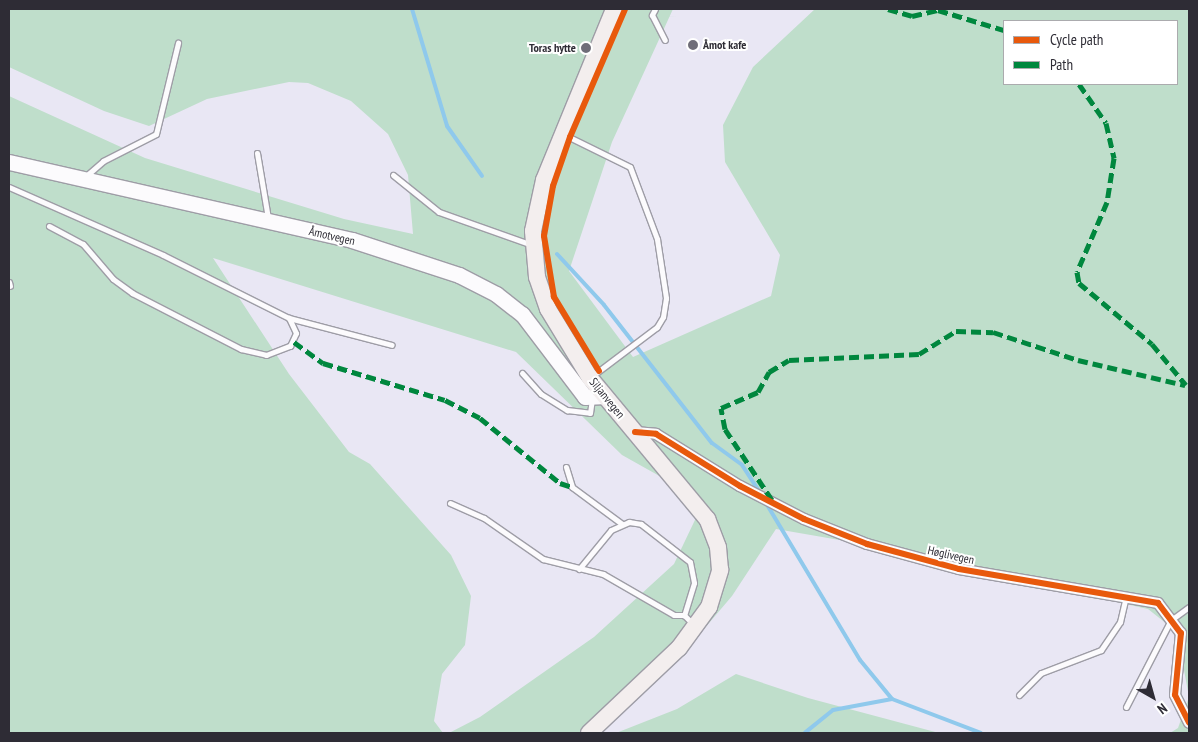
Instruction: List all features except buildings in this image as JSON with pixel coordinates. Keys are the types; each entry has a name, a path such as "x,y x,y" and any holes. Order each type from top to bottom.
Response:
{"main road":[{"name":"Siljanvegen","path":"589,733 649,681 696,627 718,584 716,539 690,494 635,432 598,397 590,378 548,309 533,245 538,200 560,132 614,9"},
{"name":"Åmotvegen","path":"9,162 83,181 268,221 392,252 486,288 522,314 581,393 598,397"}],"street":[{"name":"Høglivegen","path":"635,432 656,434 736,483 825,528 914,558 1158,603 1173,617"},
{"path":"1173,617 1182,643 1175,695 1189,723"}],"lane":[{"path":"655,9 652,15 665,40"},
{"path":"83,181 102,161 156,134 178,43"},
{"path":"560,132 630,168 657,239 666,298 663,317 657,326 590,378"},
{"path":"257,153 268,221"},
{"path":"393,175 439,212 533,245"},
{"path":"9,187 163,255 289,318 392,345"},
{"path":"50,226 84,244 113,279 132,293 246,351 266,355 290,346 296,333 289,318"},
{"path":"522,373 541,394 567,410 590,413 598,397"},
{"path":"566,467 572,486 622,524"},
{"path":"450,504 484,518 543,560 615,578 674,615 684,615 696,627"},
{"path":"580,569 603,537 622,524 641,524 690,562 694,583 684,615"},
{"path":"1019,695 1040,673 1100,650 1120,622 1126,596"},
{"path":"1126,707 1173,617 1189,607"}],"green space":[{"path":"9,9 673,9 612,142 569,271 633,357 771,296 780,255 725,162 723,125 753,67 815,9 1189,9 1189,697 1177,632 1148,609 950,565 932,556 776,529 732,596 687,649 589,733 449,733 480,717 594,637 674,564 704,501 622,455 516,352 213,258 289,374 349,452 370,464 451,555 471,596 465,645 442,674 434,721 443,733 9,733 9,96 145,158 344,219 413,234 408,175 388,134 351,101 308,83 289,82 207,99 149,126 104,111 9,67"},
{"path":"736,674 808,698 939,733 616,733 677,709"},
{"path":"1189,697 1189,733 1170,733 1178,728"}],"waterway":[{"path":"412,9 447,126 482,176"},
{"path":"557,254 604,305 712,443 742,465 760,493"},
{"path":"766,503 860,660 892,699 833,710 805,733"},
{"path":"892,699 981,733"}],"marked path":[{"path":"888,9 912,16 938,10 1003,30"},
{"path":"1080,85 1106,123 1114,158 1107,202 1077,272 1079,283 1152,344 1186,385"},
{"path":"772,500 725,429 721,408 758,392 769,372 789,360 919,354 956,331 993,332 1078,360 1185,385"},
{"path":"294,342 323,363 445,400 480,418 560,483 572,487"}],"cycle path":[{"path":"599,371 554,297 544,236 553,186 570,137 625,9"},
{"path":"635,432 656,434 740,486 804,519 867,544 959,569 1158,603 1181,633 1175,695 1189,723"}],"place":[{"name":"Åmot kafe","path":"693,45"},
{"name":"Toras hytte","path":"586,48"}]}
